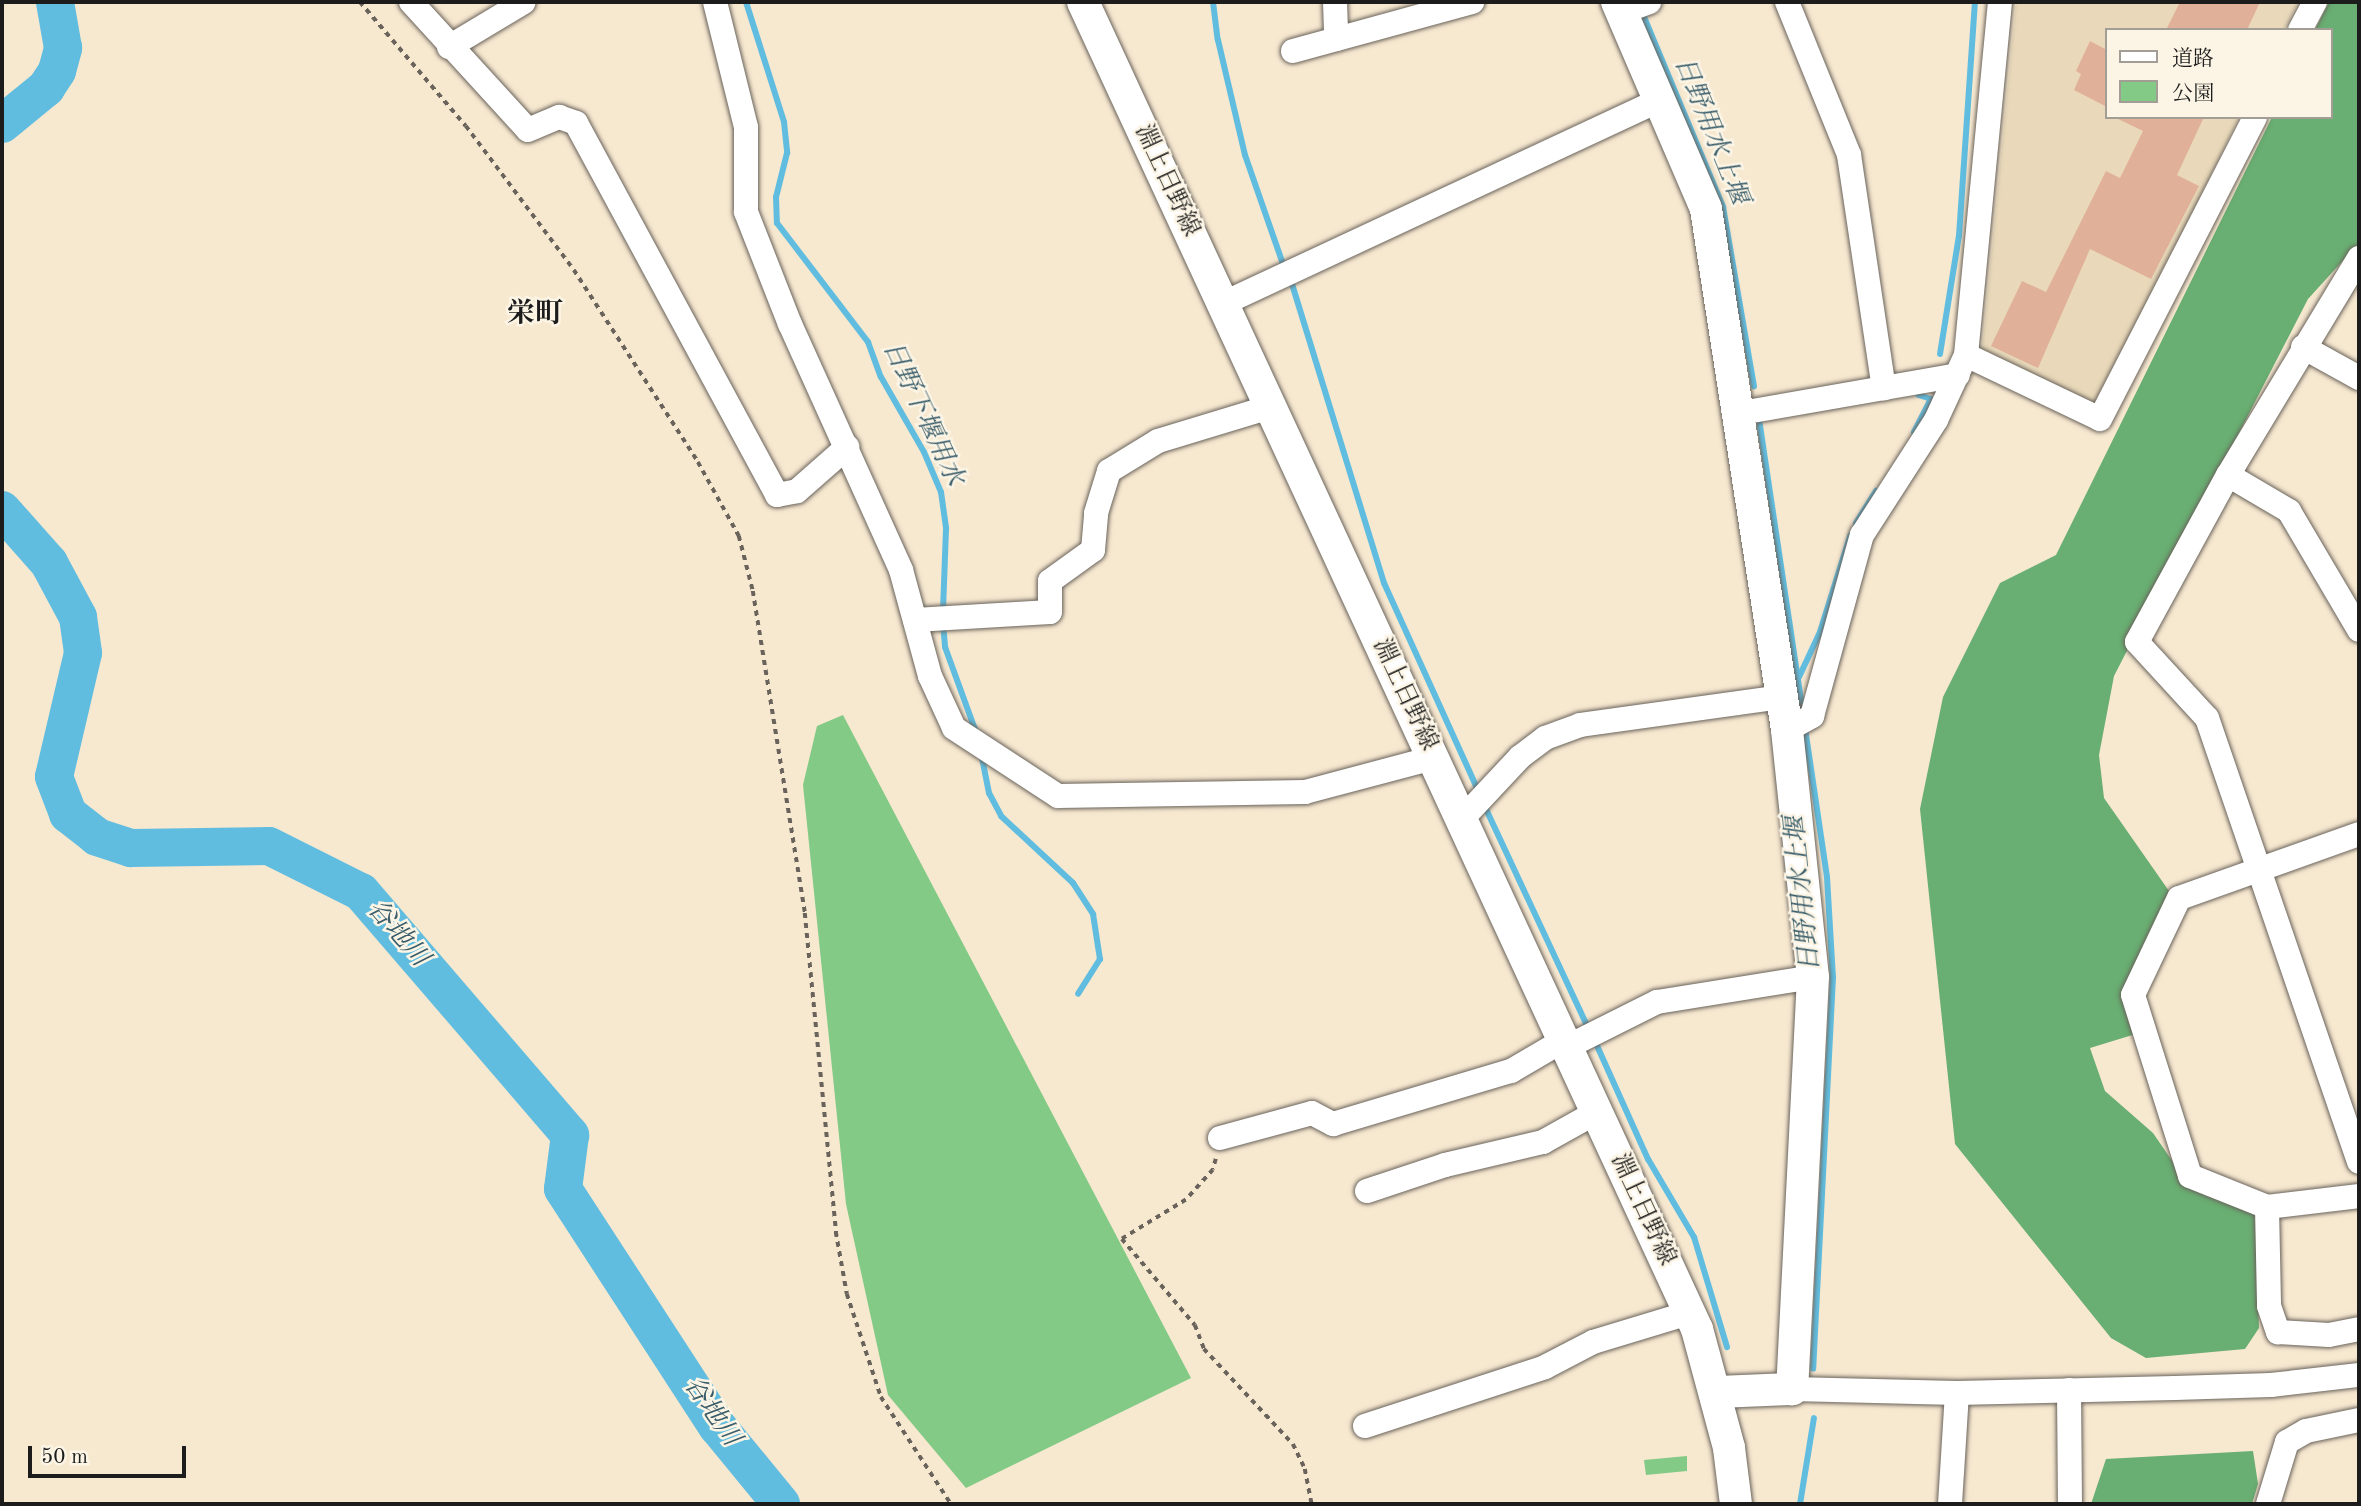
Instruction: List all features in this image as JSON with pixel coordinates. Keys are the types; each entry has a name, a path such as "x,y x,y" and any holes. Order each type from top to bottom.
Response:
{"main road":[{"name":"淵上日野線","path":"1083,2 1689,1313 1716,1392 1736,1504"},
{"path":"1629,5 1661,100 1706,209 1741,413 1783,697 1813,977 1792,1389 1716,1392"}],"street":[{"path":"411,2 449,47 528,130 559,117 576,123 768,486 777,495 797,491 847,447"},
{"path":"449,47 524,2"},
{"path":"715,2 746,127 746,212 790,324 901,570 934,618 930,676 954,728 990,755 1058,796 1305,792 1433,758"},
{"path":"1335,2 1336,39"},
{"path":"1293,51 1472,2"},
{"path":"1787,2 1849,155 1884,388"},
{"path":"1787,730 1812,716 1862,535 1936,420 1962,365 2000,2"},
{"path":"2301,28 2315,2"},
{"path":"1222,304 1661,100"},
{"path":"1741,413 1884,388 1962,365 2100,419 2254,119"},
{"path":"2359,258 2228,475 2137,642 2207,719 2359,1162"},
{"path":"2303,347 2359,378"},
{"path":"934,618 1050,612 1050,581 1093,550 1096,513 1109,471 1158,442 1270,407"},
{"path":"2228,475 2289,511 2359,630"},
{"path":"1462,819 1520,757 1545,738 1580,725 1783,697"},
{"path":"2359,834 2179,898 2133,995 2190,1176 2267,1207 2359,1196"},
{"path":"1220,1138 1312,1114 1334,1124 1511,1072 1657,1002 1813,977"},
{"path":"1367,1191 1445,1165 1543,1142 1597,1112"},
{"path":"2267,1207 2269,1306 2278,1332 2329,1335 2359,1329"},
{"path":"1365,1426 1545,1367 1593,1342 1689,1313"},
{"path":"1792,1389 1956,1393 2271,1385 2359,1375"},
{"path":"2069,1390 2070,1504"},
{"path":"1950,1504 1956,1393"},
{"path":"2267,1504 2287,1442 2306,1431 2359,1420"}],"path":[{"path":"360,2 466,126 574,270 684,438 738,536 755,600 805,913 836,1232 848,1294 881,1397 951,1504"},
{"path":"1220,1138 1213,1170 1186,1200 1122,1239 1195,1325 1204,1349 1293,1444 1305,1469 1312,1504"}],"shaded area":[{"path":"2016,2 2298,2 2285,28 2106,28 2106,119 2238,119 2098,407 1982,351"}],"green space":[{"path":"2329,2 2359,2 2359,243 2308,299 2114,676 2099,755 2104,798 2169,891 2128,995 2139,1033 2090,1048 2105,1091 2153,1133 2184,1178 2255,1208 2259,1328 2245,1349 2146,1358 2111,1338 1955,1144 1920,809 1943,697 2000,583 2056,555 2271,119 2333,119 2333,28 2316,28"},
{"path":"843,715 1191,1378 966,1488 888,1395 846,1204 803,785 817,726"},
{"path":"2253,1451 2258,1484 2252,1504 2091,1504 2106,1459"},
{"path":"1687,1456 1687,1471 1646,1475 1644,1460"}],"building":[{"path":"2180,2 2260,2 2248,28 2167,28"},
{"path":"2090,41 2106,49 2106,106 2074,90 2081,74 2076,71"},
{"path":"2118,119 2203,119 2177,175 2199,186 2151,279 2090,249 2038,368 1991,346 2022,281 2046,292 2106,171 2120,178 2143,131"}],"waterway":[{"name":"谷地川","path":"2,124 46,88 57,71 63,48 55,2"},
{"name":"日野下堰用水","path":"746,2 784,122 787,153 776,197 777,223 868,342 881,377 924,452 941,492 946,529 943,612"},
{"path":"1213,2 1218,40 1245,155 1284,267"},
{"path":"1940,354 1959,236 1975,2"},
{"name":"日野用水上堰","path":"1644,17 1723,207 1754,386"},
{"path":"1292,284 1384,583 1477,788"},
{"path":"1914,432 1931,399 1919,395"},
{"name":"日野用水上堰","path":"1759,419 1803,714"},
{"path":"1856,523 1876,491"},
{"name":"谷地川","path":"2,510 49,563 78,617 83,653 54,777 68,814 97,837 131,848 269,846 361,892 570,1135 563,1189 717,1426 781,1504"},
{"path":"1799,677 1820,632 1850,536"},
{"name":"日野下堰用水","path":"943,623 945,647 976,732"},
{"name":"日野用水上堰","path":"1805,728 1827,877 1833,977 1813,1368"},
{"name":"日野下堰用水","path":"981,753 989,793 1001,816 1073,883 1093,914 1100,959 1078,994"},
{"path":"1486,809 1589,1030"},
{"path":"1594,1039 1648,1159 1694,1237 1727,1347"},
{"name":"日野用水上堰","path":"1800,1504 1814,1418"}],"district":[{"name":"栄町","path":"535,315"}]}
